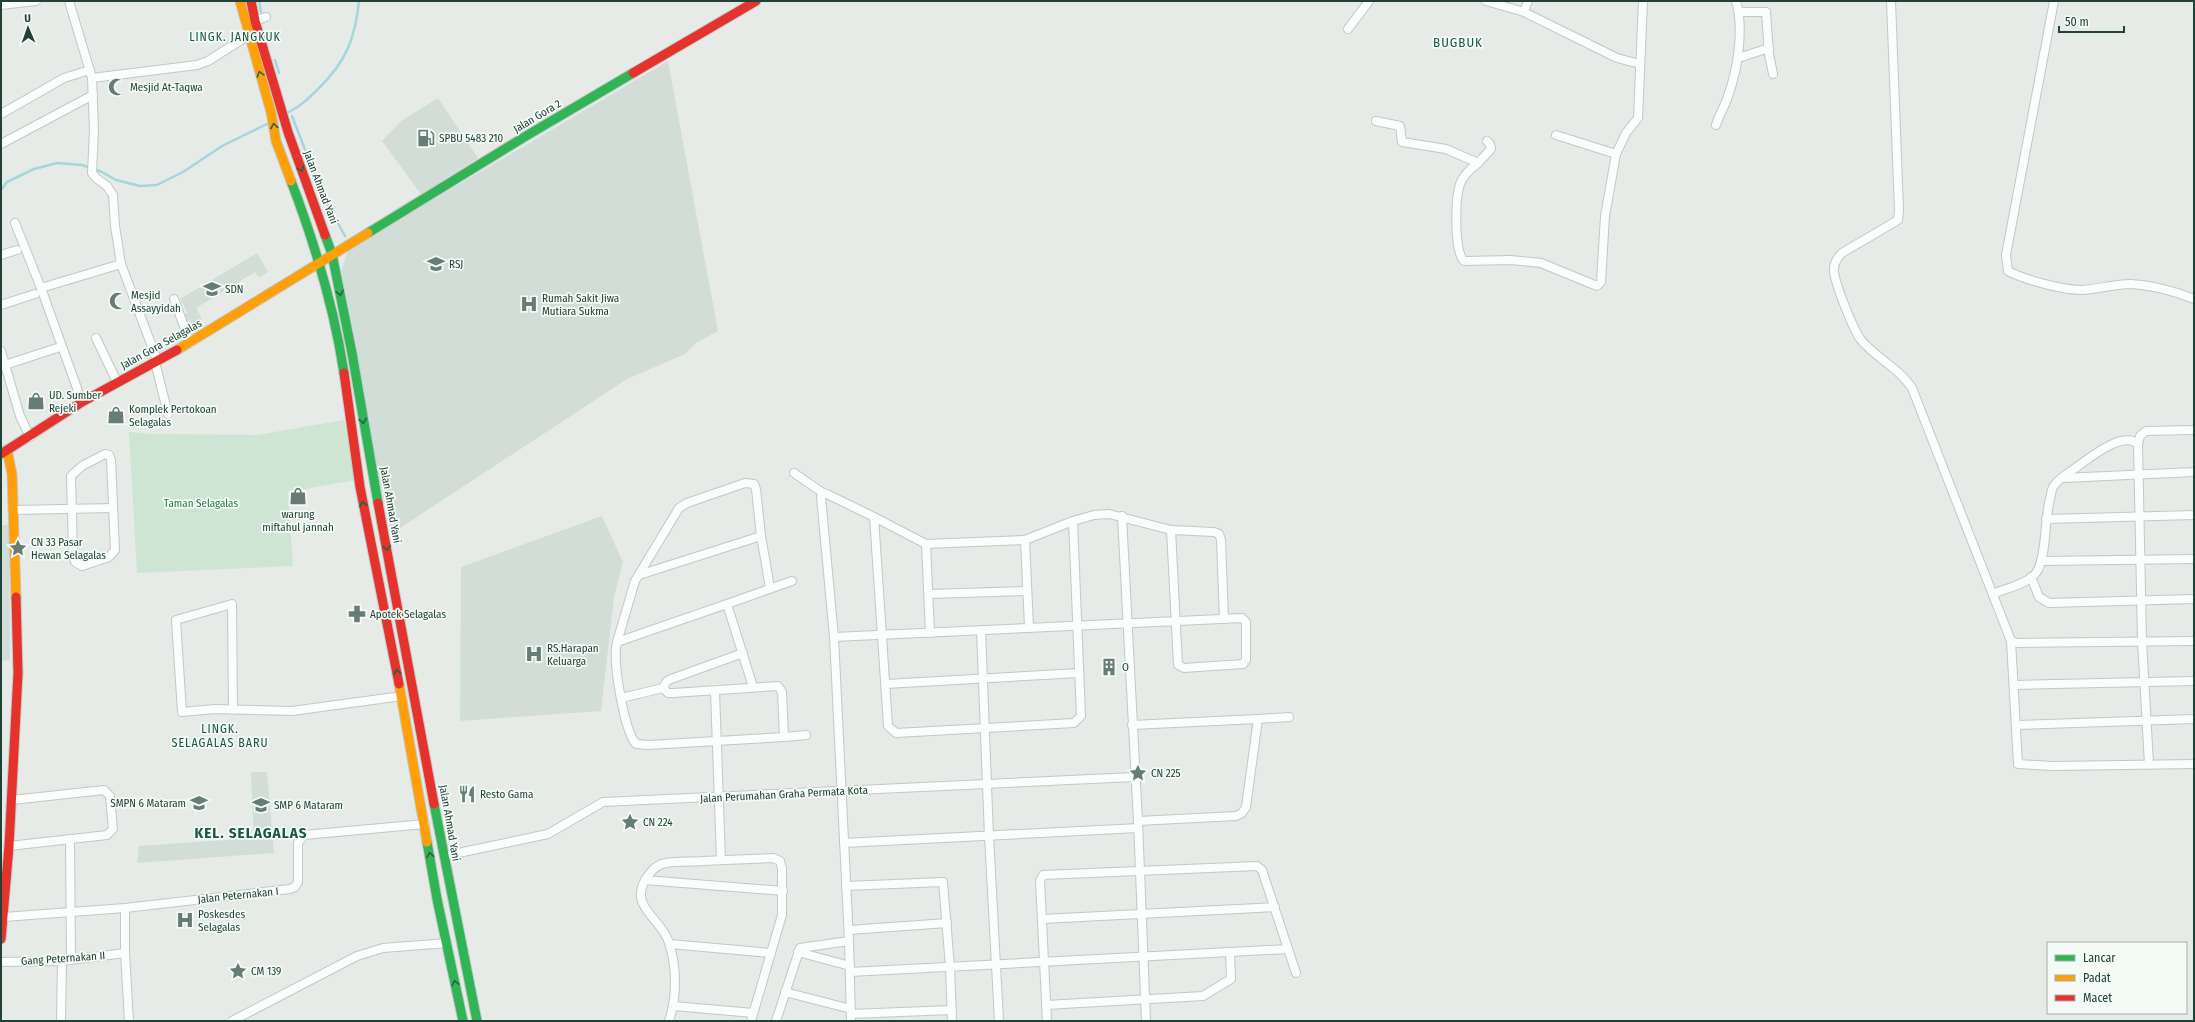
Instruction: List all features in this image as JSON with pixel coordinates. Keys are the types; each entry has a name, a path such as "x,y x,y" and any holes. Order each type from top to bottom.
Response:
{"main road":[{"path":"240,1 265,88 276,141 305,216 320,262 339,342 360,487 402,696 437,899 463,1021"},
{"name":"Jalan Ahmad Yani","path":"251,1 260,19 275,84 293,148 332,254 352,354 362,418 415,704 420,722 451,894 477,1021"},
{"name":"Jalan Gora 2","path":"332,254 433,195 526,136 756,1"},
{"path":"265,88 275,84"},
{"path":"281,154 293,148"},
{"name":"Jalan Gora Selagalas","path":"4,452 30,437 82,402 190,343 332,254"},
{"path":"1,938 10,846 18,673 12,474 4,452"},
{"path":"404,711 415,704"},
{"path":"407,725 420,722"},
{"path":"437,899 451,894"}],"street":[{"path":"1,5 36,1"},
{"path":"69,1 81,36 91,74 94,130 92,173 107,186 113,195 115,226 121,264 156,361 168,414"},
{"path":"1348,28 1369,1"},
{"path":"1486,1 1524,12 1617,58 1640,64"},
{"path":"1524,12 1528,1"},
{"path":"1487,141 1490,144 1491,149 1463,177 1456,201 1456,227 1462,260 1466,262 1511,260 1541,263 1597,286 1601,282 1605,216 1616,154 1626,133 1638,118 1643,1"},
{"path":"1716,125 1731,88 1738,58 1739,12 1736,1"},
{"path":"1891,1 1899,210 1898,220 1842,253 1836,261 1834,269 1856,332 1862,340 1881,358 1905,377 1912,388 2011,641 2016,725 2016,760 2018,764 2022,766 2194,764"},
{"path":"2054,1 2006,255 2008,270 2016,275 2037,281 2081,290 2132,284 2173,290 2194,299"},
{"path":"1739,12 1766,12 1769,48 1774,74"},
{"path":"1,114 64,78 91,74 197,65 208,61 249,35"},
{"path":"1738,58 1769,48"},
{"path":"1,144 93,95"},
{"path":"1376,121 1400,126 1402,142 1446,149 1478,163"},
{"path":"1556,135 1616,154"},
{"path":"15,222 41,288 82,402"},
{"path":"1,255 17,250"},
{"path":"41,288 121,264"},
{"path":"1,305 34,294"},
{"path":"174,299 190,343"},
{"path":"96,338 117,382"},
{"path":"5,365 57,348"},
{"path":"1,351 20,416 30,437"},
{"path":"2149,764 2142,641 2140,474 2138,444 2140,436 2146,431 2194,430"},
{"path":"1993,594 2031,577 2038,570 2041,561 2046,519 2054,486 2092,454 2120,442 2133,442 2138,444"},
{"path":"105,454 109,455 112,460 114,554 92,564 82,566 77,564 74,560 72,510 71,480 73,473 88,461 105,454"},
{"path":"2062,478 2194,472"},
{"path":"794,473 823,493 926,544 1025,540 1094,514 1122,516 1171,530 1214,532 1219,534 1221,540 1224,618"},
{"path":"770,588 760,536 756,488 754,484 745,483 687,503 679,508 635,581 617,642 615,667 621,698 630,733 636,744 648,745 806,736"},
{"path":"823,493 821,497 834,637 849,930 851,1015"},
{"path":"13,510 113,508"},
{"path":"2046,519 2194,515"},
{"path":"1122,516 1134,777 1138,825 1146,1021"},
{"path":"874,517 888,726 896,733 1077,722 1081,716 1073,521"},
{"path":"834,637 1029,627 1077,626 1176,621 1224,618 1242,618 1245,621 1246,660 1243,664 1180,667 1177,663 1176,621 1171,530"},
{"path":"639,575 760,536"},
{"path":"1025,540 1029,627"},
{"path":"926,544 930,633"},
{"path":"2041,561 2194,559"},
{"path":"2031,577 2039,597 2049,603 2194,599"},
{"path":"617,642 792,581"},
{"path":"929,594 1027,591"},
{"path":"233,710 232,604 176,620 182,712 233,710 292,711 402,696"},
{"path":"727,604 753,686"},
{"path":"981,630 989,836 999,1021"},
{"path":"2011,641 2018,643 2194,641"},
{"path":"621,698 663,688 667,681 671,679 743,653"},
{"path":"886,684 1079,673"},
{"path":"2014,685 2194,681"},
{"path":"663,688 668,693 673,693 715,691 774,685 781,688 784,737"},
{"path":"715,691 720,797 721,860"},
{"path":"1132,725 1289,717"},
{"path":"844,843 989,836 1236,816 1242,813 1246,807 1258,719"},
{"path":"2016,725 2146,722 2194,719"},
{"name":"Jalan Perumahan Graha Permata Kota","path":"444,856 538,837 554,832 598,804 1134,777"},
{"path":"10,846 107,835 112,832 110,796 106,791 101,790 12,800"},
{"name":"Jalan Peternakan I","path":"4,917 125,908 290,890 294,888 298,882 298,843 304,835 425,824"},
{"path":"70,839 71,960"},
{"path":"669,1021 674,1006 675,988 670,944 665,931 645,910 641,899 642,886 645,880 656,868 666,863 778,859 782,868 782,915 752,1017 674,1006"},
{"path":"1047,1021 1040,881 1043,875 1257,866 1262,870 1296,973"},
{"path":"645,880 783,891"},
{"path":"846,886 943,882 950,967 952,1021"},
{"path":"1042,919 1275,907"},
{"path":"125,908 125,953 129,1021"},
{"path":"849,930 947,923"},
{"path":"776,1021 798,952 805,946 849,941"},
{"path":"232,1021 357,956 383,948 447,943"},
{"path":"670,944 771,953"},
{"path":"798,952 850,969 950,967 1288,949"},
{"name":"Gang Peternakan II","path":"1,962 62,961 125,953"},
{"path":"1046,1005 1207,995 1231,979 1230,953"},
{"path":"61,1021 62,961"},
{"path":"785,992 851,1015 952,1010"}],"shaded area":[{"name":"Rumah Sakit Jiwa Mutiara Sukma","path":"668,61 718,331 696,343 685,354 627,379 391,534 339,278 348,250"},
{"path":"438,98 478,158 421,194 382,141 401,121"},
{"name":"SDN","path":"257,253 268,272 259,278 255,272 196,308 202,319 191,326 184,315 187,312 180,299"},
{"name":"RS.Harapan Keluarga","path":"602,516 623,562 614,597 601,711 460,721 461,567"},
{"path":"9,524 10,660 1,661 1,526"},
{"name":"SMP 6 Mataram","path":"251,772 267,772 274,853 137,863 139,846 254,838"}],"green space":[{"name":"Taman Selagalas","path":"344,420 356,480 288,492 293,566 137,573 129,432 155,434 257,435"}],"waterway":[{"path":"259,1 261,12"},
{"path":"289,112 308,99 336,69 348,49 352,38 359,1"},
{"path":"275,60 279,73"},
{"path":"292,116 323,196 345,236"},
{"path":"1,190 7,182 34,169 57,163 82,165 102,172 116,180 140,186 157,185 183,172 222,146 267,124"}],"traffic: fast":[{"path":"368,233 526,136 633,73"},
{"path":"291,181 323,276 335,324 344,373"},
{"path":"325,235 332,254 352,353 378,503"},
{"path":"434,804 477,1021"},
{"path":"427,842 437,899 463,1021"}],"traffic: slow":[{"path":"240,1 271,112 276,141 291,181"},
{"path":"177,350 368,233"},
{"path":"7,450 12,474 16,597"},
{"path":"399,684 427,842"}],"traffic: jam":[{"path":"251,1 255,21 288,132 325,235"},
{"path":"633,73 756,1"},
{"path":"1,454 82,402 177,350"},
{"path":"344,373 360,487 399,684"},
{"path":"378,503 434,804"},
{"path":"1,939 9,846 18,673 16,597"}],"place":[{"name":"Mesjid At-Taqwa","path":"117,87"},
{"name":"SPBU 5483 210","path":"426,138"},
{"name":"RSJ","path":"436,264"},
{"name":"SDN","path":"212,289"},
{"name":"Mesjid Assayyidah","path":"118,301"},
{"name":"Rumah Sakit Jiwa Mutiara Sukma","path":"529,304"},
{"name":"UD. Sumber Rejeki","path":"36,401"},
{"name":"Komplek Pertokoan Selagalas","path":"116,415"},
{"name":"warung miftahul jannah","path":"298,496"},
{"name":"CN 33 Pasar Hewan Selagalas","path":"18,548"},
{"name":"Apotek Selagalas","path":"357,614"},
{"name":"RS.Harapan Keluarga","path":"534,654"},
{"name":"O","path":"1109,667"},
{"name":"CN 225","path":"1138,773"},
{"name":"Resto Gama","path":"467,794"},
{"name":"SMPN 6 Mataram","path":"199,803"},
{"name":"SMP 6 Mataram","path":"261,805"},
{"name":"CN 224","path":"630,822"},
{"name":"Poskesdes Selagalas","path":"185,920"},
{"name":"CM 139","path":"238,971"}],"district":[{"name":"LINGK. JANGKUK","path":"235,37"},
{"name":"BUGBUK","path":"1458,42"},
{"name":"LINGK. SELAGALAS BARU","path":"220,736"},
{"name":"KEL. SELAGALAS","path":"251,833"}]}
